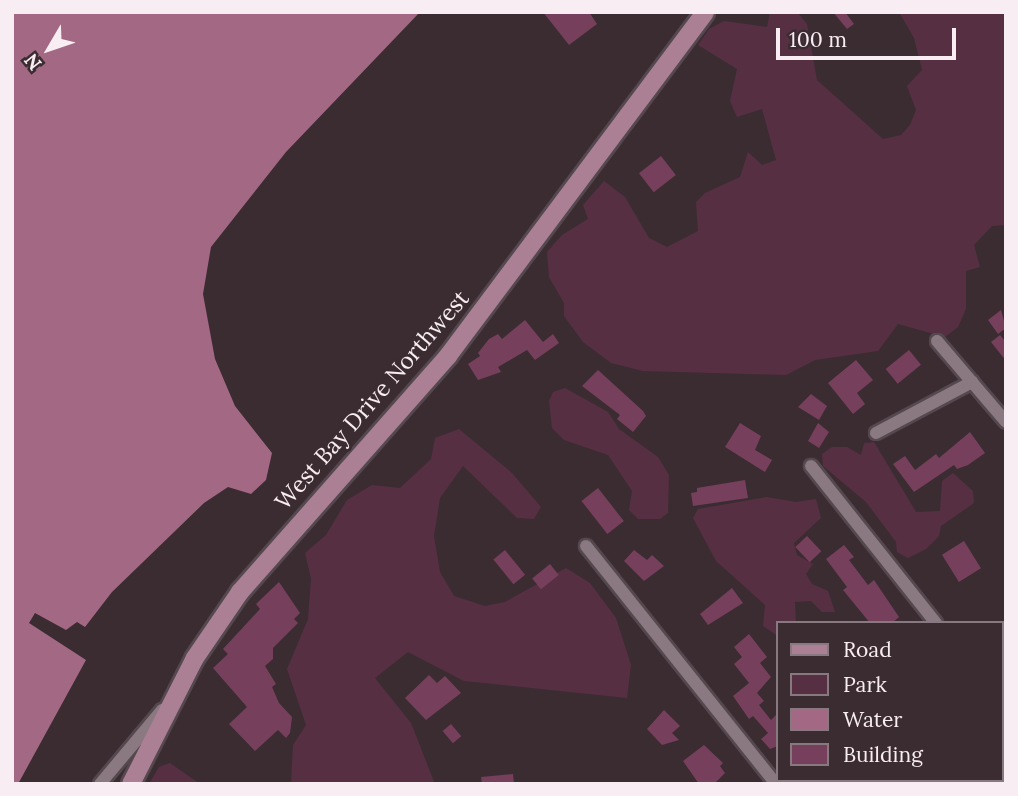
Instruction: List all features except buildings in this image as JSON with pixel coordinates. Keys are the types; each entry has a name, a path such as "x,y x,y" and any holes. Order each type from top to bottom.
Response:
{"street":[{"name":"West Bay Drive Northwest","path":"100,784 178,691 247,582 448,356 705,12"},
{"path":"937,341 1006,422"},
{"path":"876,433 972,382"},
{"path":"811,466 934,621"},
{"path":"586,546 776,784"},
{"path":"131,784 178,691"}],"green space":[{"path":"770,12 797,12 807,24 817,80 883,139 901,135 910,125 916,110 907,86 922,70 914,38 899,12 1006,12 1006,225 992,226 974,245 980,267 966,271 966,309 958,327 945,337 898,324 878,351 815,360 786,375 643,371 611,363 583,342 564,316 564,303 549,277 547,252 562,235 588,219 583,205 604,181 625,197 649,238 667,247 698,231 696,202 705,193 740,177 748,152 762,165 776,160 762,109 737,117 730,101 737,69 698,45 709,29 724,21 767,27"},
{"path":"565,388 608,412 619,429 658,457 669,475 668,513 660,519 638,519 629,510 632,491 608,455 564,440 552,428 549,401 553,392"},
{"path":"459,429 512,473 541,507 534,519 517,518 463,466 440,498 434,536 440,572 454,596 485,606 505,602 566,568 590,583 616,618 631,665 627,698 464,681 408,652 375,678 411,723 435,784 291,784 293,745 306,725 287,669 308,619 311,579 305,553 326,535 347,500 372,485 400,488 431,459 435,438"},
{"path":"874,442 916,512 940,511 942,481 953,473 973,491 974,503 941,526 939,536 926,549 908,558 897,552 896,542 866,502 823,466 822,454 832,447 847,447 861,455 864,443"},
{"path":"767,497 796,502 816,499 821,518 794,543 797,555 813,564 806,574 812,584 828,591 835,612 822,612 811,601 795,602 796,621 776,621 776,635 763,626 765,605 716,561 693,518 698,509"},
{"path":"170,763 200,784 149,784 159,767"}],"water":[{"path":"12,12 420,12 286,152 211,247 203,294 215,359 235,406 272,453 266,480 251,494 228,487 204,503 112,592 85,627 77,622 66,630 35,613 29,623 86,660 18,784 12,784"}]}
